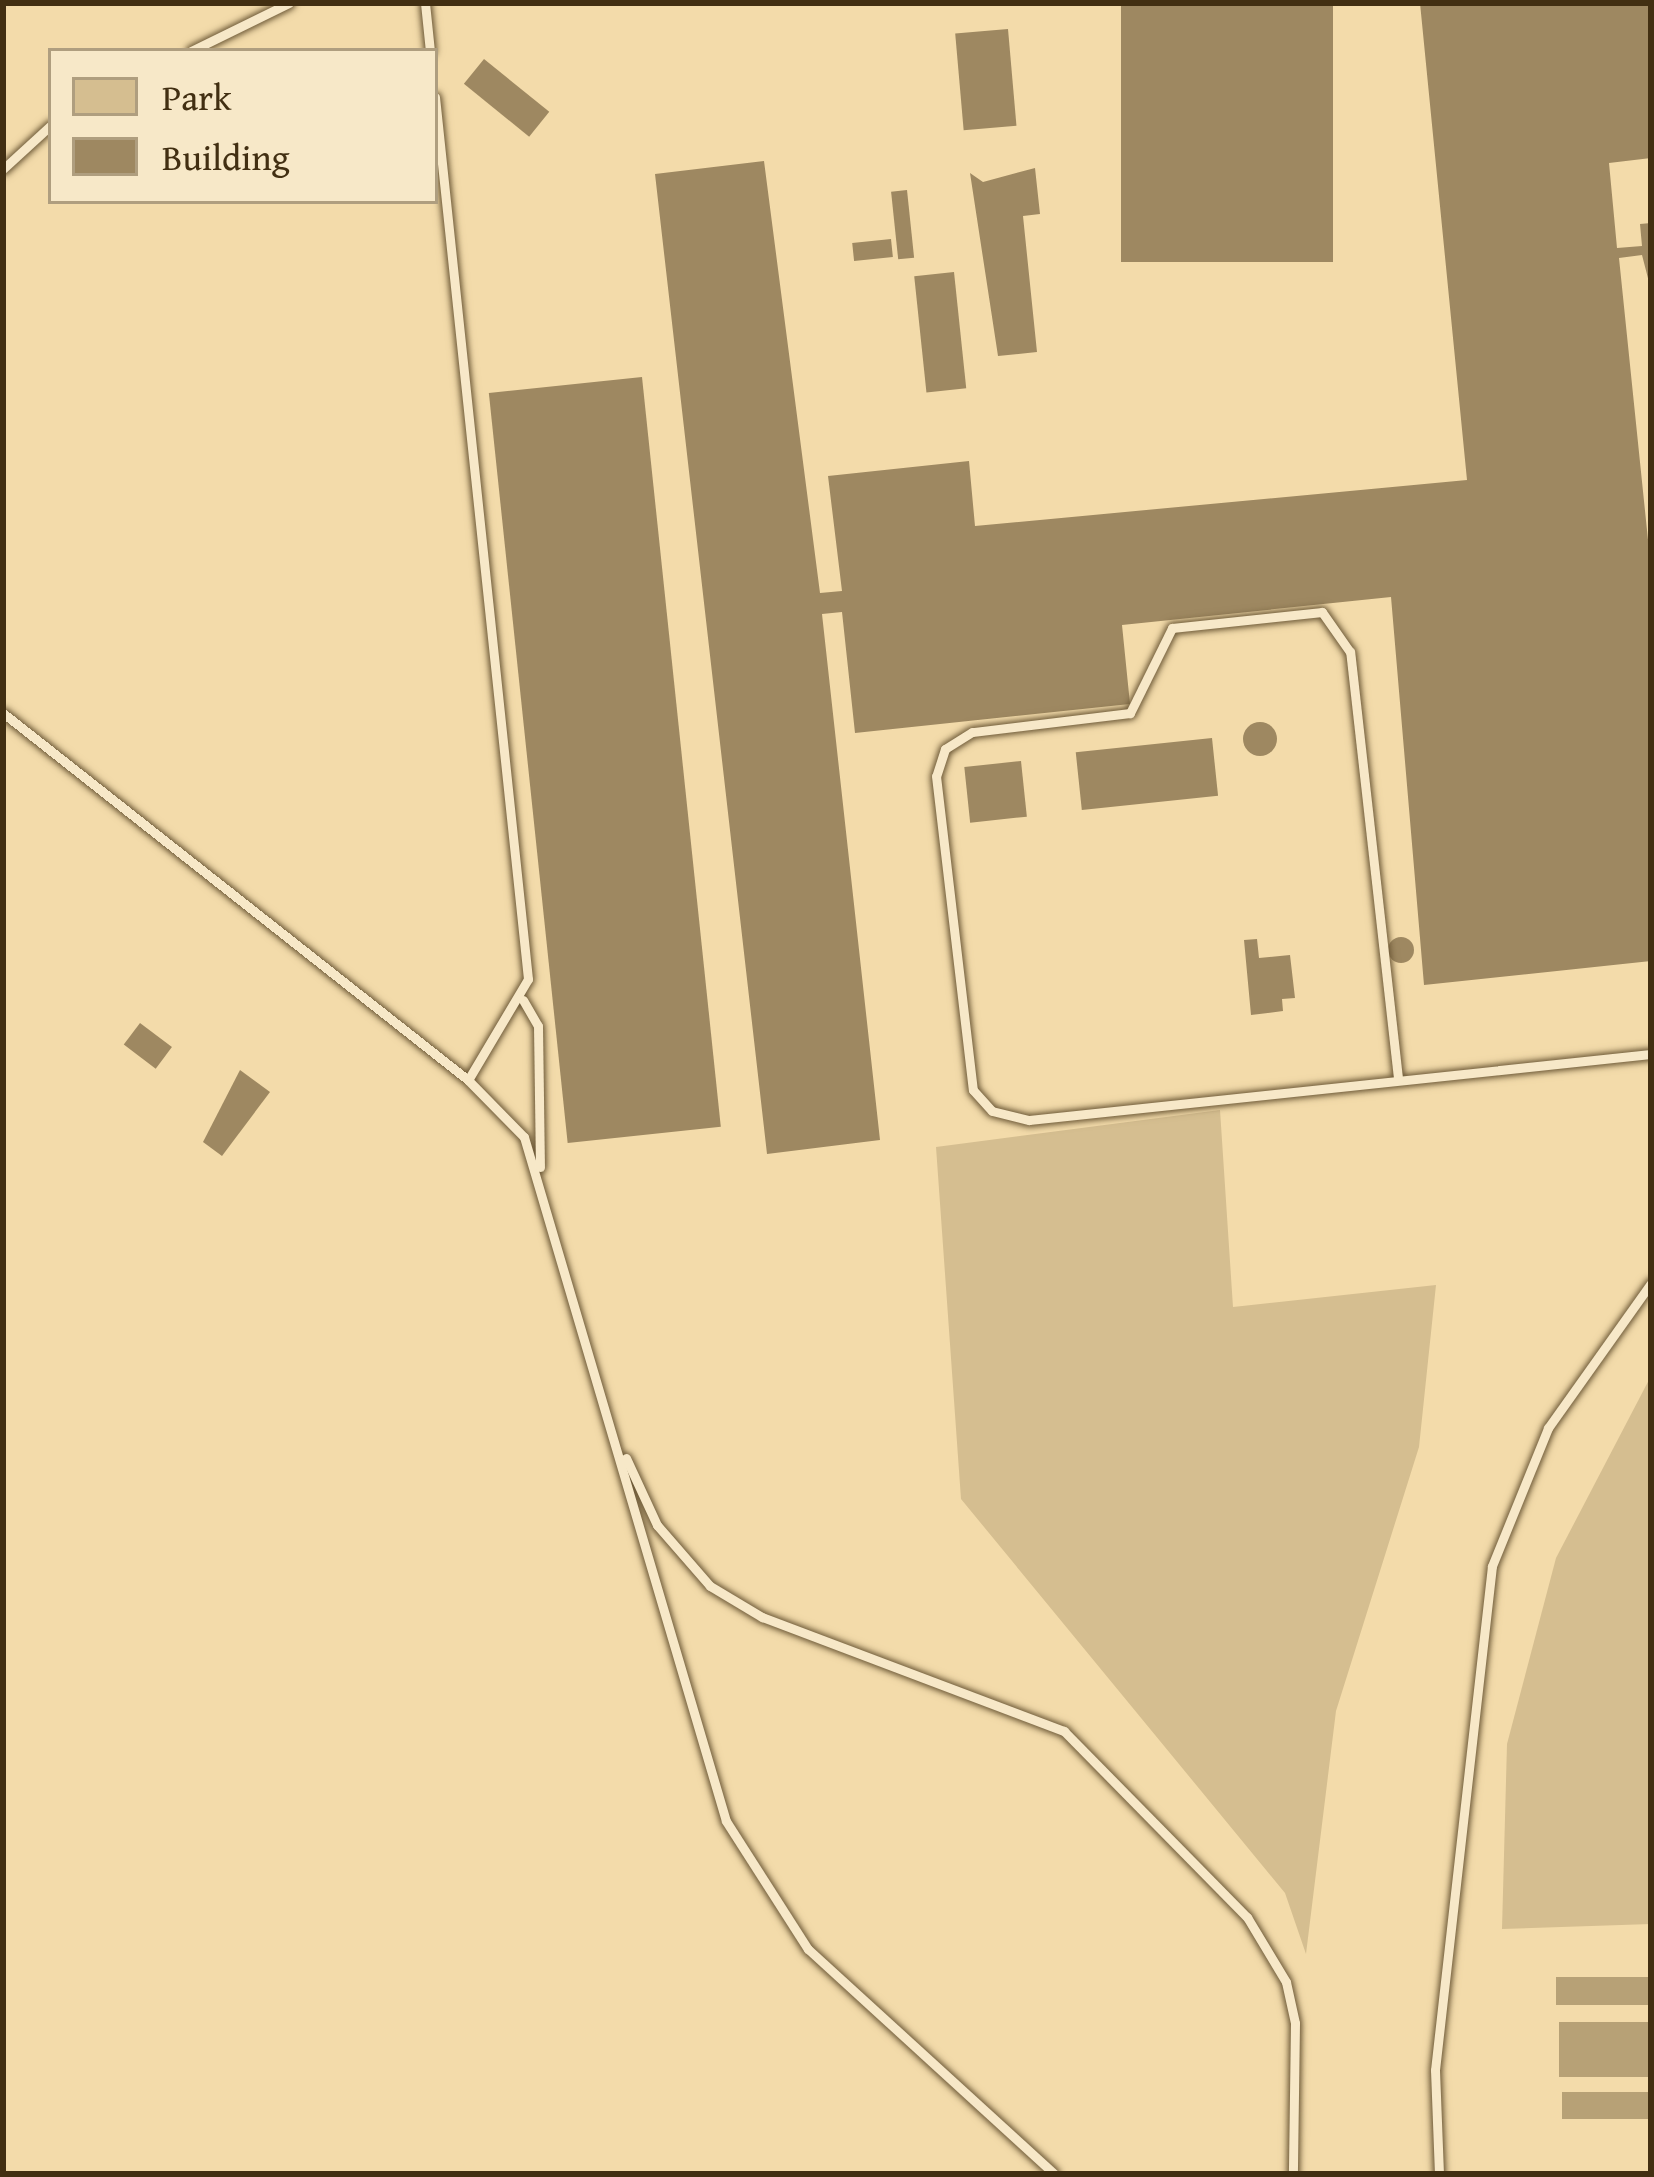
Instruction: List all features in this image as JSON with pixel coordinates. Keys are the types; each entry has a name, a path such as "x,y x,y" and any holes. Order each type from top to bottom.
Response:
{"lane":[{"path":"196,48 290,3"},
{"path":"425,3 430,48"},
{"path":"3,169 48,128"},
{"path":"438,128 523,1000 538,1026 540,1167 726,1821 765,1892 860,2000 1054,2174"},
{"path":"1398,1078 1350,652 1322,612 1183,623 1160,643 1130,713 972,731 945,749 936,776 973,1090 992,1111 1029,1120 1651,1054"},
{"path":"3,713 468,1080 540,1167"},
{"path":"468,1080 523,1000"},
{"path":"1439,2174 1435,2070 1492,1565 1548,1428 1651,1283"},
{"path":"613,1432 657,1525 710,1586 762,1617 1064,1731 1247,1917 1286,1982 1295,2023 1293,2174"}],"green space":[{"path":"1220,1110 1233,1307 1436,1285 1419,1447 1336,1711 1306,1954 1285,1893 961,1499 936,1147"},
{"path":"1651,1376 1651,1924 1502,1929 1507,1744 1556,1558"}],"shaded area":[{"path":"1556,1977 1651,1977 1651,2005 1556,2005"},
{"path":"1559,2022 1651,2022 1651,2077 1559,2077"},
{"path":"1562,2092 1651,2092 1651,2119 1562,2119"}],"building":[{"path":"1121,3 1333,3 1333,262 1121,262"},
{"path":"1420,3 1651,3 1651,158 1609,163 1617,248 1642,246 1640,224 1651,223 1651,290 1642,255 1619,258 1651,569 1651,961 1424,985 1391,597 1122,625 1130,704 855,733 842,612 822,614 880,1140 767,1154 655,174 764,161 820,593 842,591 828,476 969,461 975,526 1467,480"},
{"path":"1008,29 1016,126 964,130 955,34"},
{"path":"484,59 549,112 529,137 464,84"},
{"path":"1035,168 1040,214 1023,216 1037,352 998,356 970,173 983,182"},
{"path":"907,190 914,258 898,259 891,192"},
{"path":"891,239 893,257 854,261 852,243"},
{"path":"954,272 966,388 926,393 914,276"},
{"path":"642,377 721,1127 568,1143 489,393"},
{"path":"1260,722 1272,727 1277,739 1272,751 1260,756 1248,751 1243,739 1248,727"},
{"path":"1212,738 1218,796 1082,810 1076,752"},
{"path":"1021,761 1027,817 970,823 964,767"},
{"path":"1401,937 1414,950 1401,963 1388,950"},
{"path":"1257,939 1259,958 1290,955 1295,998 1282,999 1283,1011 1251,1015 1244,940"},
{"path":"140,1023 172,1047 156,1069 124,1045"},
{"path":"240,1070 270,1092 222,1156 203,1142"}]}
